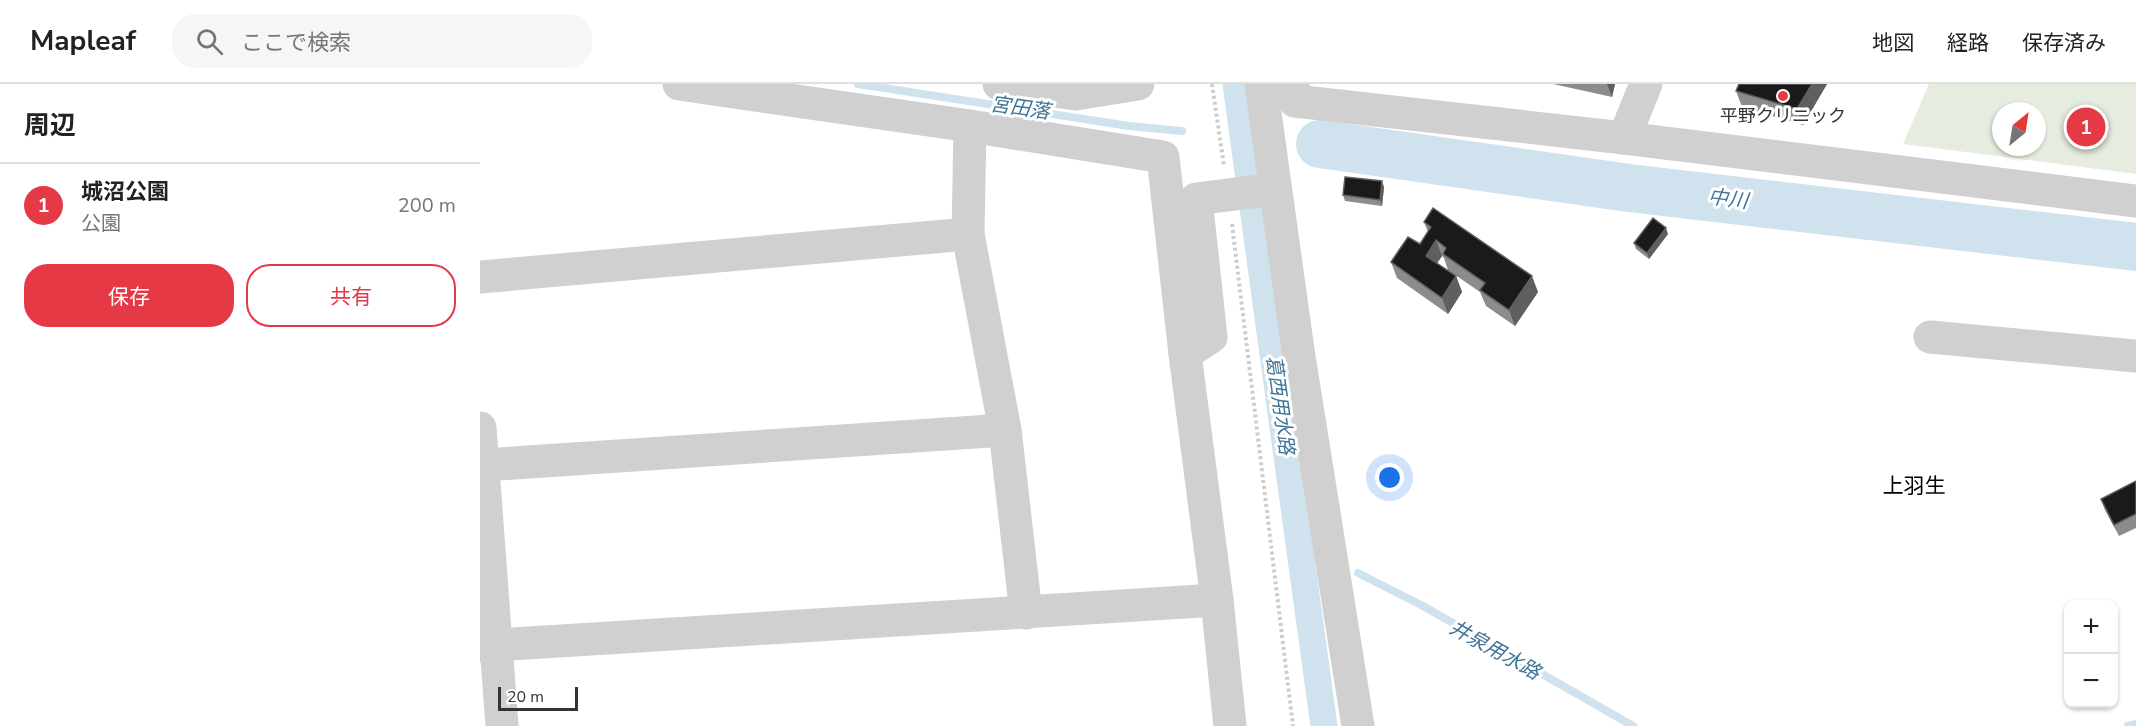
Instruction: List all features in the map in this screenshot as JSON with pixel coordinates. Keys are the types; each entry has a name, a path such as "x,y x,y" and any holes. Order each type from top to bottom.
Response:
{"street":[{"path":"679,84 970,126 1163,157 1185,354 1217,600 1230,726"},
{"path":"999,84 1076,94 1138,84"},
{"path":"1261,84 1298,350 1358,726"},
{"path":"1293,84 1296,101 1624,138 2136,201"},
{"path":"1624,138 1646,84"},
{"path":"970,126 968,234 1005,430 1026,613"},
{"path":"1185,354 1211,337 1196,199 1275,189"},
{"path":"480,277 968,234"},
{"path":"1930,337 2136,356"},
{"path":"480,428 484,465 488,646 502,726"},
{"path":"484,465 1005,430"},
{"path":"488,646 1217,600"}],"path":[{"path":"1212,84 1229,195 1293,726"}],"shaded area":[{"path":"1929,84 2136,84 2136,174 1996,156 2046,156 2046,102 1992,102 1992,155 1903,144"}],"building":[{"path":"1739,84 1812,84 1797,109 1736,91"},
{"path":"1345,177 1382,181 1380,200 1343,195"},
{"path":"1433,208 1532,276 1509,310 1480,290 1485,283 1443,254 1446,248 1436,240 1426,256 1456,276 1442,298 1391,262 1408,237 1420,244 1431,227 1424,222"},
{"path":"1653,218 1666,228 1647,253 1634,243"},
{"path":"2136,481 2136,514 2114,525 2101,499"}],"waterway":[{"name":"宮田落","path":"858,84 1129,126 1182,131"},
{"name":"葛西用水路","path":"1236,84 1324,726"},
{"name":"中川","path":"1320,144 1629,188 2136,247"},
{"name":"井泉用水路","path":"1358,573 1423,606 1633,726"},
{"name":"井泉用水路","path":"2128,726 2136,724"}],"place":[{"name":"平野クリニック","path":"1783,96"},
{"name":"城沼公園","path":"2086,127"}],"district":[{"name":"上羽生","path":"1914,486"}]}
